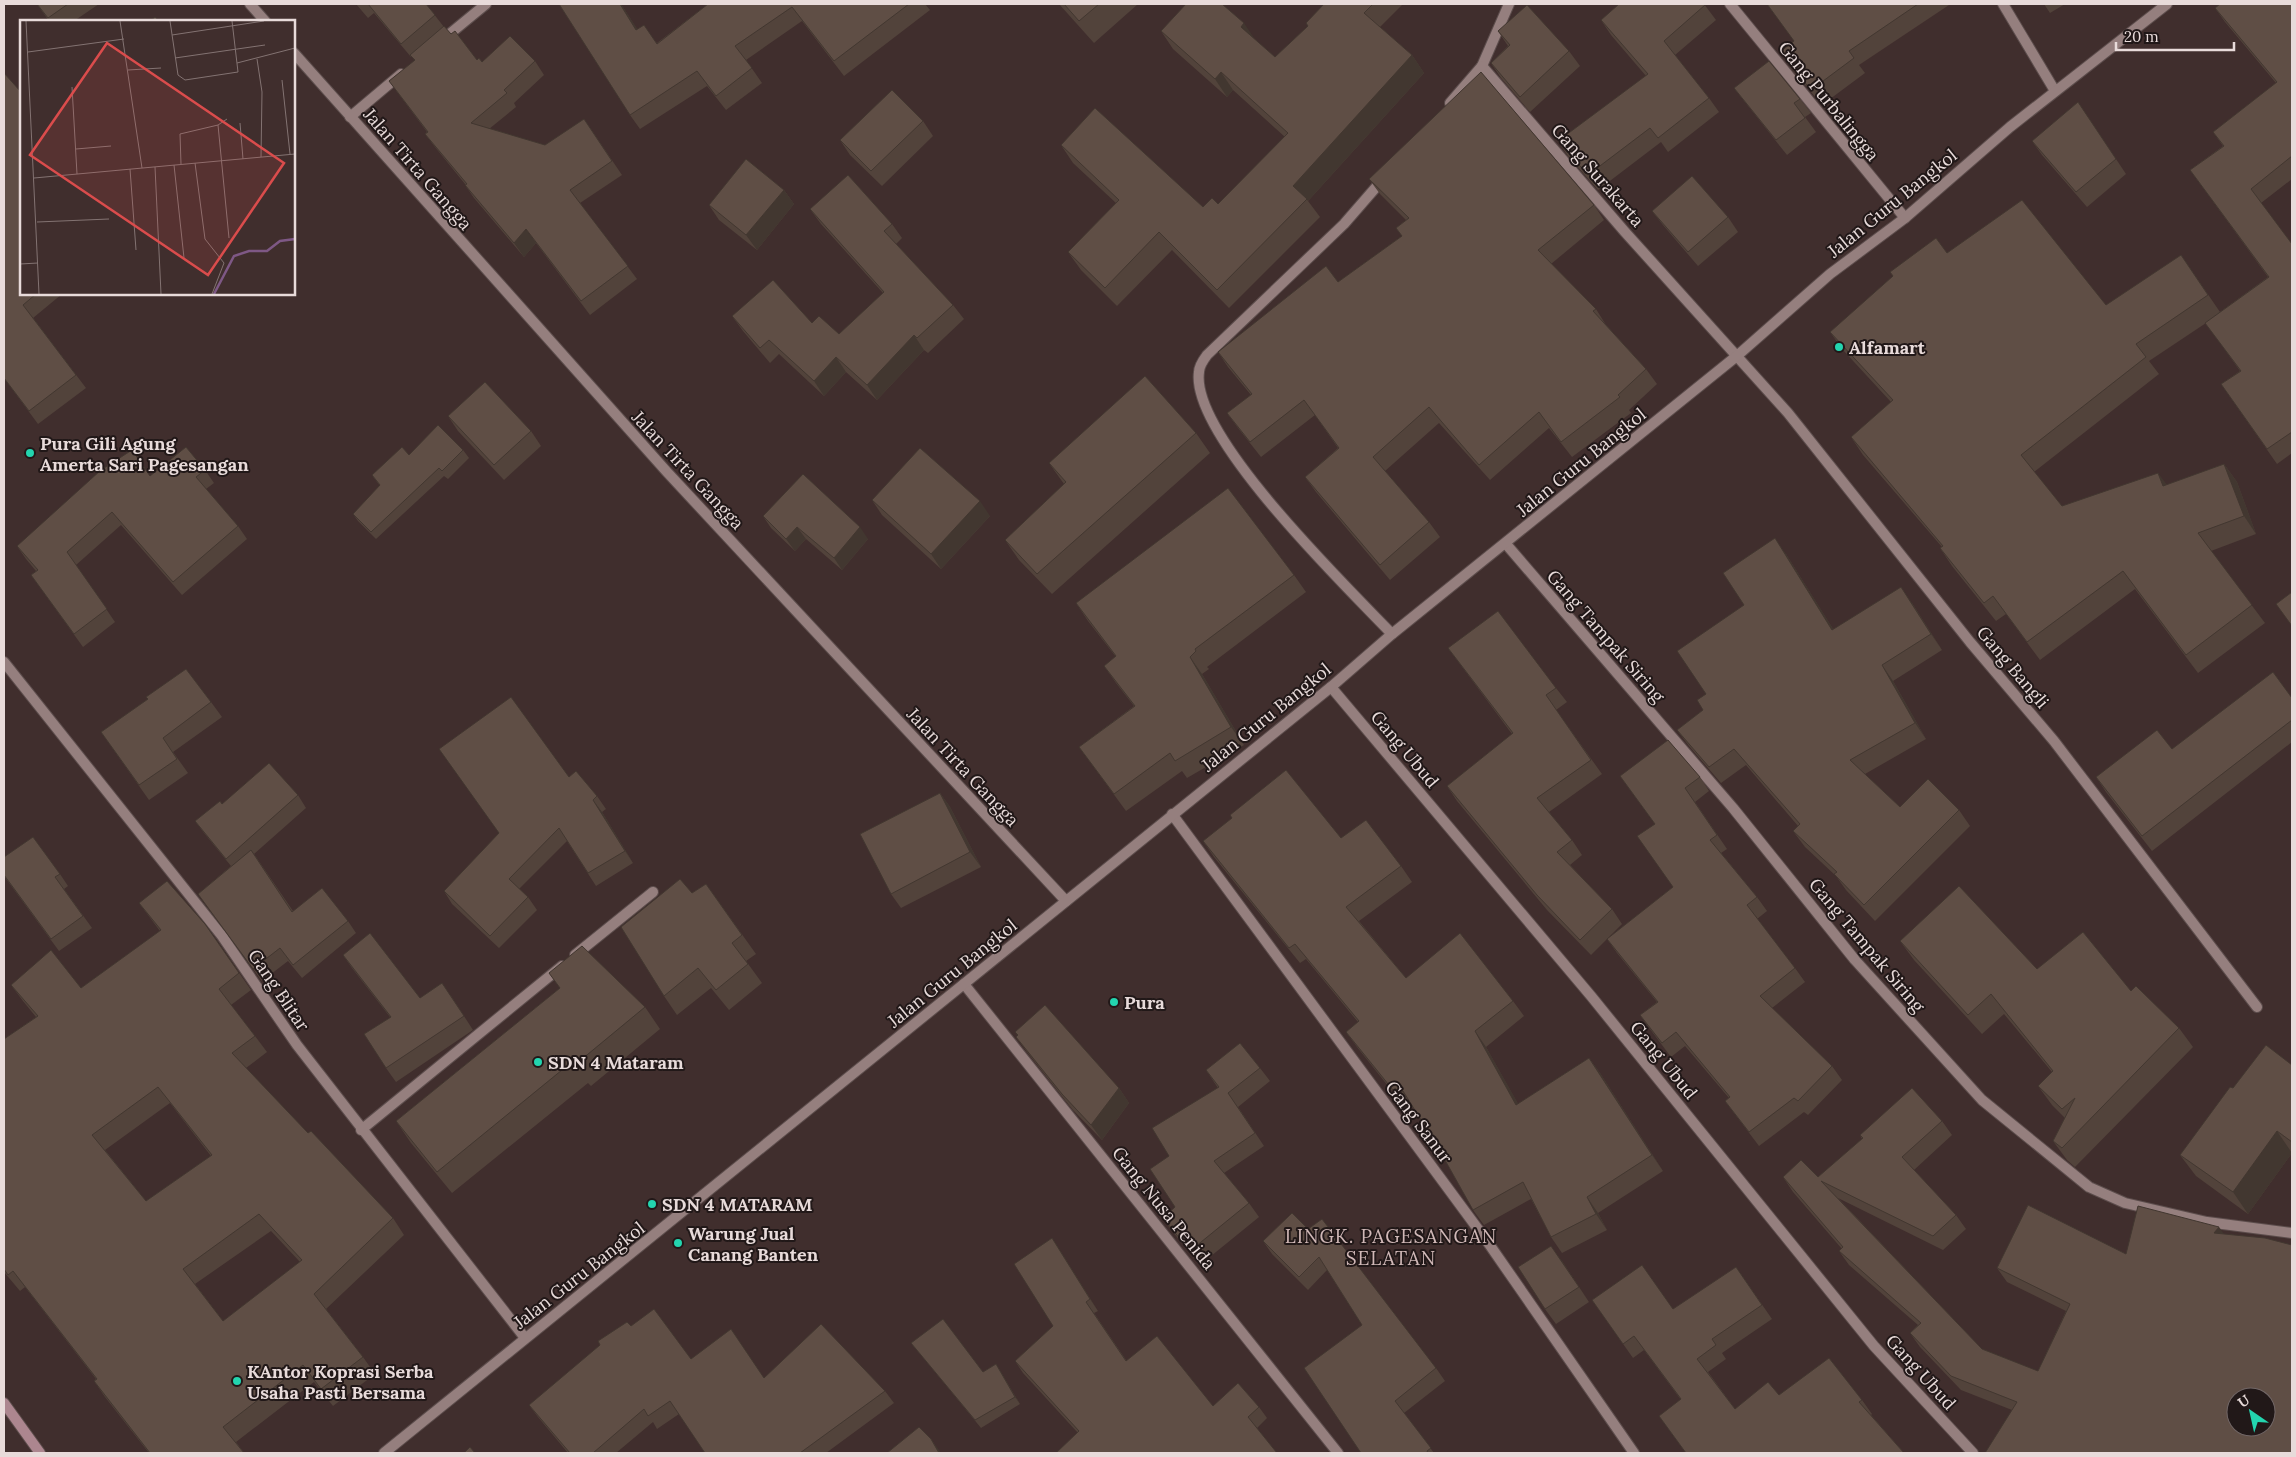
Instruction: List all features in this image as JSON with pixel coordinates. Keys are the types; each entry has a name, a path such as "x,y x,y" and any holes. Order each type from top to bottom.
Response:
{"main road":[{"path":"4,1403 40,1453"}],"street":[{"path":"250,4 264,20"},
{"path":"433,48 486,4"},
{"path":"1442,111 1482,66 1509,4"},
{"name":"Gang Purbalingga","path":"1730,4 1904,218"},
{"path":"2003,4 2054,91"},
{"name":"Jalan Guru Bangkol","path":"384,1453 525,1338 567,1308 1172,814 1331,687 1392,634 1738,355 1830,274 1904,218 2054,91 2166,4"},
{"name":"Jalan Tirta Gangga","path":"295,54 661,465 1066,901"},
{"path":"350,117 410,66"},
{"name":"Gang Surakarta","path":"1482,66 1625,232 1738,355"},
{"path":"1390,171 1344,224 1207,354 1199,371 1202,396 1215,427 1257,489 1392,634"},
{"name":"Gang Bangli","path":"1738,355 1788,413 1970,642 2054,741 2256,1007"},
{"name":"Gang Tampak Siring","path":"1506,544 1733,808 1855,960 1982,1100 2089,1188 2125,1202 2207,1222 2292,1233"},
{"name":"Gang Blitar","path":"4,662 222,936 297,1045 361,1130 525,1338"},
{"name":"Gang Ubud","path":"1331,687 1591,996 1874,1346 1973,1453"},
{"name":"Gang Sanur","path":"1172,814 1489,1244 1634,1453"},
{"path":"361,1130 653,892"},
{"name":"Gang Nusa Penida","path":"964,984 1338,1453"}],"building":[{"path":"37,4 68,4 48,18"},
{"path":"368,4 426,4 435,15 401,44"},
{"path":"559,4 620,4 636,30 644,25 657,44 708,4 909,4 834,61 792,7 735,46 752,68 716,96 697,71 630,115"},
{"path":"1064,4 1099,4 1079,21"},
{"path":"1186,4 1222,4 1244,23 1241,27 1275,57 1308,26 1306,23 1324,4 1373,4 1364,13 1412,55 1293,186 1307,199 1217,290 1159,232 1105,288 1068,252 1119,200 1061,145 1095,108 1203,207 1212,198 1218,204 1288,133 1221,72 1215,79 1161,31"},
{"path":"1619,4 1705,5 1664,41 1709,98 1658,138 1650,128 1588,175 1558,141 1648,74 1601,20"},
{"path":"1767,4 1918,4 1849,51 1854,58 1811,90 1780,52 1794,41"},
{"path":"2220,4 2292,4 2292,156 2251,189 2292,244 2292,432 2267,449 2221,384 2241,371 2205,323 2269,277 2190,170 2224,146 2213,132 2277,82 2215,8"},
{"path":"1527,5 1569,51 1520,97 1491,63 1510,45 1498,31"},
{"path":"444,26 451,34 455,31 477,60 479,58 482,62 510,36 535,61 504,90 507,93 471,123 545,145 584,119 612,161 570,190 628,266 581,301 526,229 514,243 425,134 428,132 389,81 415,60 410,55"},
{"path":"1769,61 1800,99 1794,103 1805,118 1776,140 1734,88"},
{"path":"1481,72 1594,205 1538,250 1596,309 1593,311 1646,369 1618,395 1620,397 1561,442 1539,412 1479,465 1429,407 1373,457 1429,522 1380,565 1305,477 1339,448 1304,400 1250,442 1227,413 1252,394 1218,352 1326,266 1338,282 1402,236 1396,228 1409,218 1369,179"},
{"path":"4,73 20,91 20,295 35,295 23,305 76,375 29,411 4,378"},
{"path":"892,90 923,121 871,171 840,140"},
{"path":"2078,102 2116,159 2076,192 2032,141"},
{"path":"746,159 784,190 746,235 709,205"},
{"path":"848,175 892,224 884,231 953,305 917,338 914,335 867,385 836,357 814,381 769,340 760,348 732,316 773,280 812,323 819,316 839,334 884,292 810,209"},
{"path":"1692,176 1728,217 1688,252 1652,211"},
{"path":"2022,200 2106,305 2181,255 2208,295 2136,344 2146,357 2021,455 2062,506 2158,473 2163,486 2224,464 2244,516 2198,533 2252,605 2186,655 2123,571 2027,642 1993,596 1984,603 1940,548 1943,546 1851,437 1893,400 1830,332 1893,276 1890,272 1936,238 1947,253"},
{"path":"1145,376 1196,433 1037,574 1005,540 1066,482 1049,463"},
{"path":"485,382 531,431 494,465 448,416"},
{"path":"438,425 463,450 442,471 439,468 371,532 353,514 380,485 372,475 402,447 409,455"},
{"path":"186,447 205,470 196,477 238,526 173,582 112,512 67,552 107,609 74,634 31,575 38,570 17,546 101,470 132,450 150,476"},
{"path":"920,448 980,501 931,554 872,500"},
{"path":"803,474 860,527 834,558 797,527 786,539 763,516"},
{"path":"1228,488 1294,575 1195,649 1196,651 1190,657 1231,727 1175,761 1170,753 1114,794 1079,747 1135,706 1104,666 1116,656 1076,603"},
{"path":"1775,538 1832,630 1901,587 1931,634 1882,665 1915,723 1850,760 1900,807 1928,779 1959,810 1864,905 1834,874 1837,872 1793,831 1800,824 1734,749 1709,767 1677,730 1703,710 1697,700 1706,694 1677,651 1744,605 1723,573"},
{"path":"2292,592 2292,626 2276,604"},
{"path":"1498,611 1556,688 1546,695 1591,760 1537,798 1572,840 1557,852 1612,909 1580,940 1537,895 1447,786 1513,733 1448,648"},
{"path":"186,669 211,702 163,738 177,759 139,785 101,732"},
{"path":"2273,672 2292,698 2292,720 2142,836 2096,777 2157,730 2172,749"},
{"path":"511,697 569,777 576,771 597,796 593,800 625,851 588,873 559,828 509,879 528,897 490,936 444,891 499,833 439,749"},
{"path":"1668,740 1700,777 1685,788 1717,835 1710,840 1757,897 1747,905 1795,968 1760,996 1832,1066 1798,1101 1794,1098 1749,1132 1725,1101 1730,1097 1676,1032 1662,1043 1640,1015 1658,1002 1607,939 1673,887 1637,836 1655,824 1620,776"},
{"path":"269,763 298,795 226,859 195,821 220,801 222,804"},
{"path":"1286,770 1341,838 1366,820 1401,866 1346,907 1406,978 1460,933 1513,1001 1475,1031 1516,1105 1589,1058 1652,1155 1587,1197 1596,1214 1551,1237 1523,1182 1473,1210 1436,1144 1403,1091 1397,1095 1346,1032 1359,1021 1295,944 1289,948 1203,841 1232,818 1230,815"},
{"path":"940,793 970,852 891,894 860,834"},
{"path":"33,837 60,874 55,877 83,916 51,939 4,875 4,857"},
{"path":"251,850 292,912 322,888 348,921 293,965 280,948 253,969 198,894"},
{"path":"680,879 692,893 706,884 742,935 732,943 748,964 716,990 698,968 664,996 621,927"},
{"path":"167,881 205,924 239,973 219,989 255,1036 232,1053 308,1133 311,1131 393,1218 314,1294 363,1357 321,1389 303,1365 223,1427 244,1453 150,1453 94,1381 97,1379 13,1271 8,1275 4,1269 4,1039 38,1016 11,985 51,950 81,988 161,930 139,903","holes":["158,1087 212,1155 146,1201 92,1135","259,1214 302,1260 223,1321 183,1269"]},
{"path":"1959,886 2037,969 2083,932 2131,991 2136,986 2179,1028 2062,1148 2053,1141 2075,1098 2062,1109 2038,1086 2053,1071 1991,994 1968,1015 1900,941"},
{"path":"370,933 420,998 442,983 464,1016 386,1068 364,1034 391,1017 343,955"},
{"path":"582,946 645,1007 576,1064 573,1061 437,1172 396,1121 560,988 549,973"},
{"path":"1045,1005 1119,1088 1091,1125 1062,1094 1016,1037 1018,1035 1015,1032"},
{"path":"1240,1043 1260,1068 1228,1093 1255,1133 1214,1161 1249,1203 1190,1251 1163,1218 1175,1207 1150,1169 1169,1156 1152,1128 1219,1087 1206,1070"},
{"path":"2266,1045 2292,1065 2292,1142 2277,1131 2233,1192 2180,1155 2230,1087 2233,1088"},
{"path":"1912,1088 1942,1121 1902,1157 1956,1215 1933,1236 1821,1181 1982,1349 2038,1371 2070,1304 1997,1268 2028,1205 2126,1254 2138,1206 2219,1227 2214,1233 2265,1238 2292,1245 2292,1453 1985,1453 2017,1402 1951,1376 1910,1333 1921,1323 1839,1251 1843,1247 1783,1177 1801,1160 1818,1177 1863,1138 1860,1135"},
{"path":"1292,1213 1308,1229 1322,1219 1436,1368 1395,1401 1431,1448 1427,1451 1428,1453 1361,1453 1304,1368 1362,1325 1319,1257 1299,1277 1263,1241"},
{"path":"1052,1238 1090,1299 1086,1302 1126,1361 1157,1336 1213,1406 1238,1383 1259,1407 1248,1417 1277,1453 1056,1453 1079,1431 1015,1361 1053,1326 1014,1264"},
{"path":"1551,1246 1579,1287 1545,1309 1518,1267"},
{"path":"1642,1265 1673,1309 1736,1267 1762,1305 1712,1339 1716,1345 1697,1359 1735,1409 1768,1382 1779,1395 1829,1358 1862,1400 1859,1402 1904,1453 1686,1453 1659,1416 1681,1399 1634,1336 1623,1344 1592,1300"},
{"path":"654,1309 691,1359 731,1329 764,1378 821,1324 885,1391 800,1453 705,1453 670,1401 648,1416 644,1409 593,1453 570,1453 529,1405 600,1345 598,1341 627,1322 631,1326"},
{"path":"943,1319 983,1372 996,1364 1015,1397 975,1420 911,1343"},
{"path":"919,1427 931,1439 939,1453 887,1453"},
{"path":"470,1447 475,1453 464,1453"}],"place":[{"name":"Alfamart","path":"1839,347"},
{"name":"Pura Gili Agung Amerta Sari Pagesangan","path":"30,453"},
{"name":"Pura","path":"1114,1002"},
{"name":"SDN 4 Mataram","path":"538,1062"},
{"name":"SDN 4 MATARAM","path":"652,1204"},
{"name":"Warung Jual Canang Banten","path":"678,1243"},
{"name":"KAntor Koprasi Serba Usaha Pasti Bersama","path":"237,1381"}],"district":[{"name":"LINGK. PAGESANGAN SELATAN","path":"1391,1247"}]}
